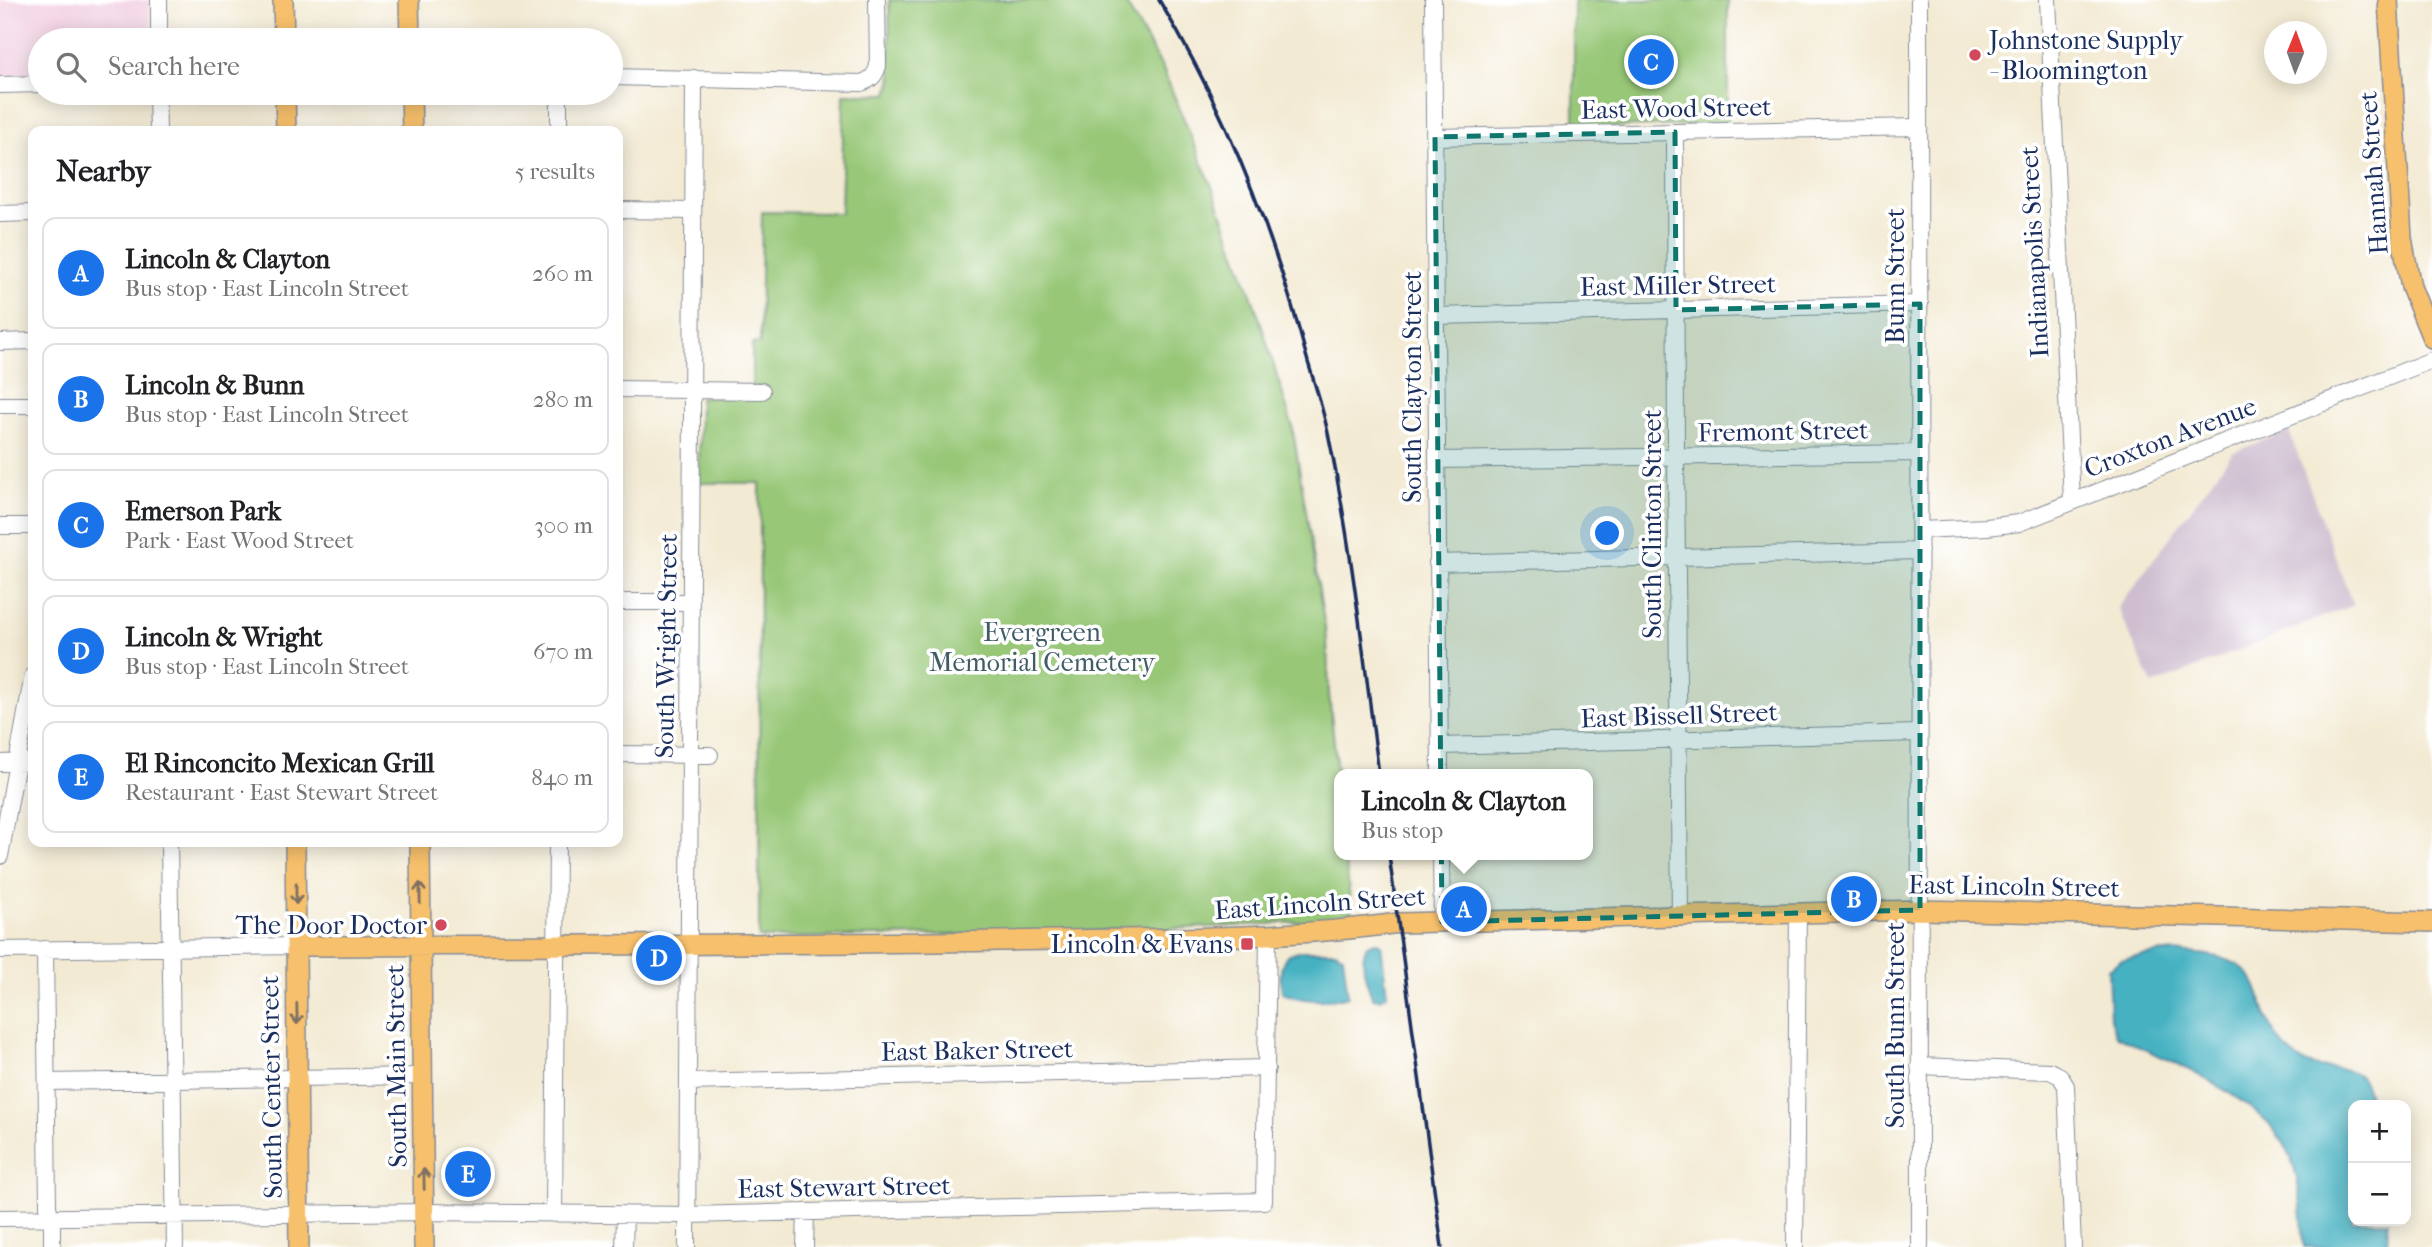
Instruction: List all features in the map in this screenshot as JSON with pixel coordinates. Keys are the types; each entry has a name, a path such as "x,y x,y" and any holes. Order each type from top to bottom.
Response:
{"main road":[{"path":"283,0 284,28"},
{"path":"409,0 410,28"},
{"name":"Hannah Street","path":"2388,0 2402,238 2411,287 2432,338"},
{"path":"285,105 286,126"},
{"path":"411,105 412,126"},
{"name":"South Center Street","path":"295,847 299,1247"},
{"name":"South Main Street","path":"420,847 425,1247"},
{"name":"East Lincoln Street","path":"296,946 688,946 1211,937 1330,931 1399,923 1920,910 2432,922"}],"street":[{"path":"159,0 159,28"},
{"path":"623,77 861,83 873,77 878,66 877,0"},
{"name":"South Clayton Street","path":"1433,0 1440,769"},
{"name":"Bunn Street","path":"1919,0 1920,551"},
{"name":"Indianapolis Street","path":"2048,0 2072,501"},
{"name":"South Wright Street","path":"687,1247 694,78"},
{"path":"0,85 28,84"},
{"path":"157,105 158,126"},
{"path":"559,105 559,126"},
{"name":"East Wood Street","path":"1435,137 1919,127"},
{"name":"South Clinton Street","path":"1675,132 1680,916"},
{"path":"623,210 693,211"},
{"path":"0,214 28,213"},
{"name":"East Miller Street","path":"1437,316 1920,304"},
{"path":"0,342 28,341"},
{"name":"Croxton Avenue","path":"1920,530 2019,523 2432,360"},
{"path":"623,389 762,391"},
{"path":"0,405 28,405"},
{"name":"Fremont Street","path":"1438,460 1919,453"},
{"path":"0,526 28,526"},
{"path":"1437,563 1920,551"},
{"name":"South Bunn Street","path":"1920,551 1920,1247"},
{"path":"623,602 691,602"},
{"path":"0,856 25,763 28,730"},
{"name":"East Bissell Street","path":"1440,746 1919,733"},
{"path":"623,754 710,755"},
{"path":"0,763 25,763"},
{"path":"169,847 175,1247"},
{"path":"554,1214 557,847"},
{"path":"1441,860 1442,922"},
{"path":"1796,1247 1798,913"},
{"path":"1267,1068 1268,934"},
{"path":"0,950 296,946"},
{"path":"46,949 48,1206 52,1247"},
{"path":"1919,1066 2043,1070 2060,1076 2066,1086 2073,1247"},
{"name":"East Baker Street","path":"688,1082 1267,1068"},
{"name":"East Stewart Street","path":"0,1218 424,1212 687,1215 1264,1201 1267,1068"},
{"path":"47,1082 422,1076"},
{"path":"805,1247 806,1212"},
{"path":"624,1247 625,1214"}],"highlighted area":[{"path":"1675,132 1676,310 1920,304 1920,910 1442,922 1435,137"}],"shaded area":[{"path":"0,0 150,0 150,28 28,28 28,75 0,76"},
{"path":"2289,431 2353,605 2152,685 2118,608 2233,452"}],"green space":[{"name":"Evergreen Memorial Cemetery","path":"889,0 1124,0 1162,67 1211,184 1259,317 1292,425 1327,640 1337,769 1334,769 1334,860 1346,860 1352,918 1130,930 759,938 760,483 699,483 700,397 752,397 752,344 760,343 762,212 841,213 844,94 888,94 892,78"},
{"path":"1574,0 1728,0 1728,124 1574,128"}],"water":[{"path":"1381,943 1387,995 1380,999 1373,998 1364,964 1367,945"},
{"path":"1300,951 1336,951 1343,956 1348,996 1314,1000 1296,998 1282,992 1281,973 1284,959 1287,955"},
{"path":"2163,952 2210,955 2233,962 2250,976 2256,985 2274,1033 2289,1052 2306,1064 2342,1069 2360,1077 2369,1100 2348,1100 2348,1226 2388,1226 2387,1247 2304,1247 2300,1198 2293,1162 2268,1123 2239,1099 2206,1079 2116,1035 2110,1019 2108,969 2121,960"}],"railway":[{"path":"1159,0 1228,131 1264,221 1295,314 1328,433 1336,475 1351,561 1378,769"},
{"path":"1390,860 1442,1247"}],"place":[{"name":"Johnstone Supply - Bloomington","path":"1975,55"},
{"name":"Emerson Park","path":"1651,62"},
{"name":"Lincoln & Bunn","path":"1854,899"},
{"name":"Lincoln & Clayton","path":"1464,909"},
{"name":"The Door Doctor","path":"441,925"},
{"name":"Lincoln & Evans","path":"1247,944"},
{"name":"Lincoln & Wright","path":"659,958"},
{"name":"El Rinconcito Mexican Grill","path":"468,1174"}]}
